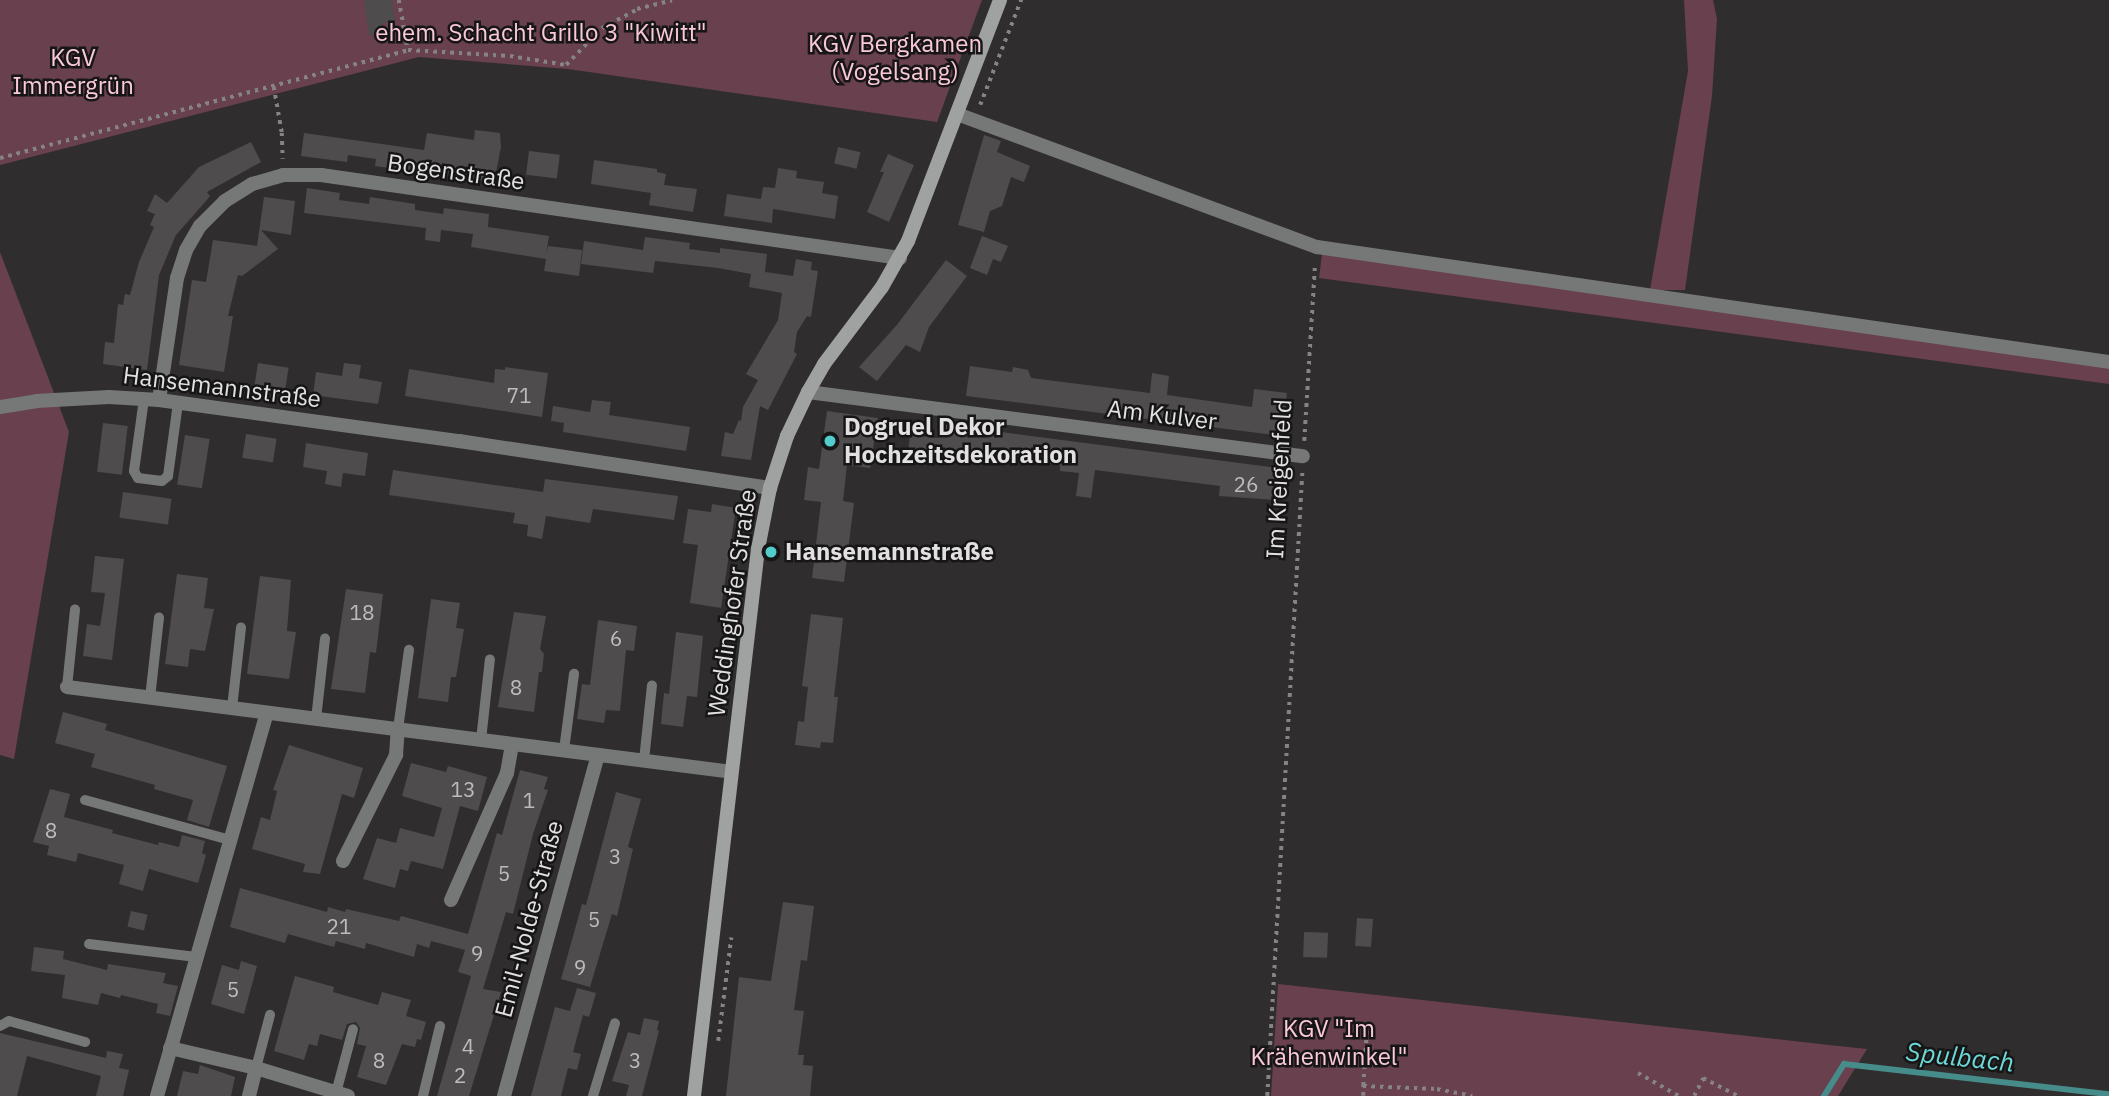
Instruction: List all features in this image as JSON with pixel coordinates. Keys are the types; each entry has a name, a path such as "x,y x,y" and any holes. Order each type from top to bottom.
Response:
{"street":[{"name":"Weddinghofer Straße","path":"694,1096 758,549 770,488 787,436 808,392 900,258 964,117 1000,0"},
{"path":"964,117 1317,247 2109,362"},
{"name":"Bogenstraße","path":"159,400 177,278 186,250 200,226 225,201 252,184 284,175 321,175 900,258"},
{"name":"Am Kulver","path":"808,392 1303,456"},
{"name":"Hansemannstraße","path":"0,407 36,401 109,397 159,400 459,441 770,488"},
{"path":"67,687 732,772"},
{"path":"157,1096 267,713"},
{"path":"343,861 396,755 398,729"},
{"path":"451,900 507,773 512,744"},
{"name":"Emil-Nolde-Straße","path":"504,1096 598,755"},
{"path":"170,1048 256,1068 340,1095"},
{"path":"249,1096 256,1068"}],"lane":[{"path":"144,399 134,471 138,478 162,481 168,476 178,403"},
{"path":"67,687 75,609"},
{"path":"150,698 159,618"},
{"path":"232,708 242,628"},
{"path":"316,719 325,639"},
{"path":"398,729 409,650"},
{"path":"481,740 491,659"},
{"path":"564,750 573,674"},
{"path":"644,760 652,685"},
{"path":"85,800 230,840"},
{"path":"89,944 196,957"},
{"path":"256,1068 270,1015"},
{"path":"0,1026 9,1021 85,1042"},
{"path":"593,1096 615,1023"},
{"path":"423,1096 440,1026"},
{"path":"340,1095 353,1029"}],"path":[{"path":"399,0 408,50"},
{"path":"0,158 408,50 510,56 566,65 602,28 637,9 672,0"},
{"path":"964,117 984,99 1021,0"},
{"path":"274,87 282,134 284,175"},
{"name":"Im Kreigenfeld","path":"1267,1096 1317,247"},
{"path":"717,1043 721,1033 733,925"},
{"path":"1363,1096 1367,1025"},
{"path":"1638,1073 1679,1096"},
{"path":"1694,1096 1703,1078 1737,1095"},
{"path":"1363,1086 1437,1089 1472,1096"}],"green space":[{"path":"0,0 982,0 937,122 568,69 419,57 0,165"},
{"path":"1684,0 1713,0 1717,19 1712,96 1685,290 1650,290 1688,71"},
{"path":"0,252 69,432 14,759 0,755"},
{"path":"1322,254 2109,368 2109,384 1319,278"},
{"name":"KGV \"Im Krähenwinkel\"","path":"1278,984 1867,1049 1838,1096 1271,1096"}],"building":[{"path":"364,0 392,0 395,21 382,23 384,33 369,35"},
{"path":"475,130 500,133 501,147 494,183 375,166 376,159 348,155 347,162 301,156 304,133 424,150 427,133 474,140"},
{"path":"984,135 1001,141 997,152 1030,166 1024,182 1011,177 1002,206 990,211 984,232 958,225"},
{"path":"251,142 261,162 207,192 210,196 176,235 159,275 147,370 103,364 105,342 114,343 118,304 123,305 125,294 130,295 139,262 154,227 150,225 155,214 147,211 155,194 167,203 199,167"},
{"path":"838,147 860,152 857,169 834,164"},
{"path":"529,151 560,155 557,179 526,175"},
{"path":"888,154 914,165 889,222 867,212 884,172 880,172"},
{"path":"594,160 657,169 657,172 666,174 664,185 697,189 693,212 649,205 651,193 591,184"},
{"path":"778,168 797,171 796,178 824,182 822,193 838,196 835,219 773,209 772,223 724,216 727,194 761,199 763,187 775,188"},
{"path":"307,188 340,193 339,200 369,204 370,197 415,204 415,210 443,214 444,208 489,214 488,227 549,236 546,254 548,246 582,250 579,276 544,271 546,259 471,247 473,234 441,230 440,242 425,240 426,228 304,213"},
{"path":"264,197 295,201 291,235 261,230 278,249 242,276 238,275 228,316 233,316 224,372 179,365 192,280 206,282 213,240 257,246"},
{"path":"982,236 1008,246 1001,262 993,259 987,275 970,268"},
{"path":"645,237 690,243 689,249 720,253 720,248 767,254 765,272 793,276 796,259 812,262 811,270 818,271 811,317 807,316 797,332 794,352 797,354 768,410 760,406 751,460 721,456 725,432 733,434 739,420 741,421 743,407 758,380 746,374 778,320 782,293 749,287 751,274 718,268 655,261 653,273 581,264 584,241 643,250"},
{"path":"946,260 967,276 929,327 920,352 906,345 877,381 859,367 896,326"},
{"path":"258,363 289,368 285,391 254,386"},
{"path":"344,363 361,365 359,378 382,382 378,404 313,395 316,372 342,376"},
{"path":"970,366 1012,372 1013,367 1028,370 1031,378 1150,393 1152,373 1169,376 1167,395 1252,407 1254,389 1287,393 1282,436 966,396"},
{"path":"505,367 548,373 542,417 405,396 409,369 494,383 495,369 505,370"},
{"path":"592,400 611,402 609,415 690,427 686,451 563,432 564,423 551,421 553,406 590,412"},
{"path":"827,411 878,418 870,468 847,465 843,501 854,503 844,582 812,578 821,502 804,500 808,467 819,469"},
{"path":"103,423 128,426 122,475 97,472"},
{"path":"939,424 1278,468 1274,500 1219,496 1220,486 1095,470 1091,498 1076,496 1079,473 1060,471 1060,465 946,451 945,457 908,453 910,435 937,438"},
{"path":"246,434 277,439 273,463 242,458"},
{"path":"185,435 210,439 202,488 177,484"},
{"path":"306,443 368,453 365,476 343,473 341,487 325,484 327,471 303,467"},
{"path":"393,470 543,492 545,479 678,496 674,520 593,509 590,523 546,516 542,539 527,536 528,525 513,523 515,513 389,495"},
{"path":"123,492 172,499 168,525 119,518"},
{"path":"712,504 736,508 721,608 690,603 698,545 683,543 688,509 711,512"},
{"path":"95,556 124,559 112,660 83,656 87,624 100,626 105,593 91,592"},
{"path":"177,574 208,578 204,608 214,609 205,651 190,649 188,667 165,664"},
{"path":"260,576 291,580 287,631 296,632 289,679 247,674"},
{"path":"346,589 383,594 376,653 370,652 365,693 331,689"},
{"path":"431,599 460,603 456,628 464,629 456,677 451,677 448,702 418,698"},
{"path":"514,612 546,616 540,649 544,654 542,672 539,672 534,712 498,707"},
{"path":"811,614 843,618 834,697 838,697 833,743 821,742 820,748 795,745 798,721 804,722 808,687 802,686"},
{"path":"598,620 637,626 634,651 626,650 620,711 606,710 604,723 577,719 582,684 590,685"},
{"path":"676,632 703,636 697,697 687,696 683,727 661,724 664,693 669,694"},
{"path":"63,712 107,724 105,730 227,766 209,827 187,820 193,800 154,789 155,785 91,767 95,754 55,743"},
{"path":"289,745 363,768 354,798 342,794 320,874 303,872 305,864 252,849 261,817 270,820 277,791 273,790"},
{"path":"411,763 446,772 448,766 487,777 478,811 460,806 443,869 411,861 408,871 400,869 395,888 363,879 377,838 396,843 400,828 434,837 442,808 402,796"},
{"path":"520,770 548,777 544,789 548,790 533,834 513,914 506,912 483,989 501,992 469,1096 437,1096 471,976 458,972 465,950 431,941 429,948 417,944 414,957 366,943 365,949 336,941 334,947 288,934 285,943 230,927 240,888 327,912 328,907 345,912 346,909 399,921 401,916 468,934 497,833 502,835"},
{"path":"50,789 70,794 64,817 158,845 159,842 179,847 182,835 205,841 202,853 206,855 198,883 149,869 143,891 119,884 124,865 78,853 76,862 47,855 49,846 33,842"},
{"path":"616,792 641,799 628,847 633,849 617,916 612,914 590,987 561,979 582,904 586,905"},
{"path":"783,902 814,906 807,961 801,960 794,1010 804,1011 798,1055 804,1055 803,1065 813,1066 810,1096 726,1096 739,977 771,981"},
{"path":"131,911 148,915 144,930 127,927"},
{"path":"1357,918 1373,919 1371,947 1355,946"},
{"path":"1304,932 1328,933 1327,958 1303,957"},
{"path":"34,947 64,951 63,959 107,970 108,964 166,973 163,983 178,986 170,1016 156,1013 158,1004 121,995 120,998 101,993 98,1005 62,998 65,975 31,971"},
{"path":"241,961 257,966 244,1014 211,1004 222,965 239,970"},
{"path":"295,976 334,987 333,992 378,1005 382,992 411,1000 406,1016 426,1022 421,1040 417,1039 415,1047 402,1044 386,1085 357,1077 366,1046 357,1044 360,1028 356,1022 347,1024 342,1040 320,1034 317,1046 309,1044 304,1060 274,1051"},
{"path":"577,988 596,993 589,1017 583,1015 573,1052 581,1054 577,1070 568,1068 561,1096 531,1096 555,1007 570,1011"},
{"path":"644,1018 659,1021 659,1031 642,1096 626,1096 629,1085 612,1081 628,1032 640,1035"},
{"path":"0,1033 106,1058 107,1051 123,1054 119,1068 129,1070 123,1096 96,1096 101,1076 27,1056 17,1096 0,1096"},
{"path":"200,1065 235,1077 231,1096 177,1096 183,1071 198,1074"}],"waterway":[{"name":"Spulbach","path":"1824,1096 1844,1064 2109,1094"}],"place":[{"name":"Dogruel Dekor Hochzeitsdekoration","path":"830,441"},
{"name":"Hansemannstraße","path":"771,552"}],"park label":[{"name":"ehem. Schacht Grillo 3 \"Kiwitt\"","path":"541,33"},
{"name":"KGV Bergkamen (Vogelsang)","path":"895,58"},
{"name":"KGV Immergrün","path":"73,72"}]}
